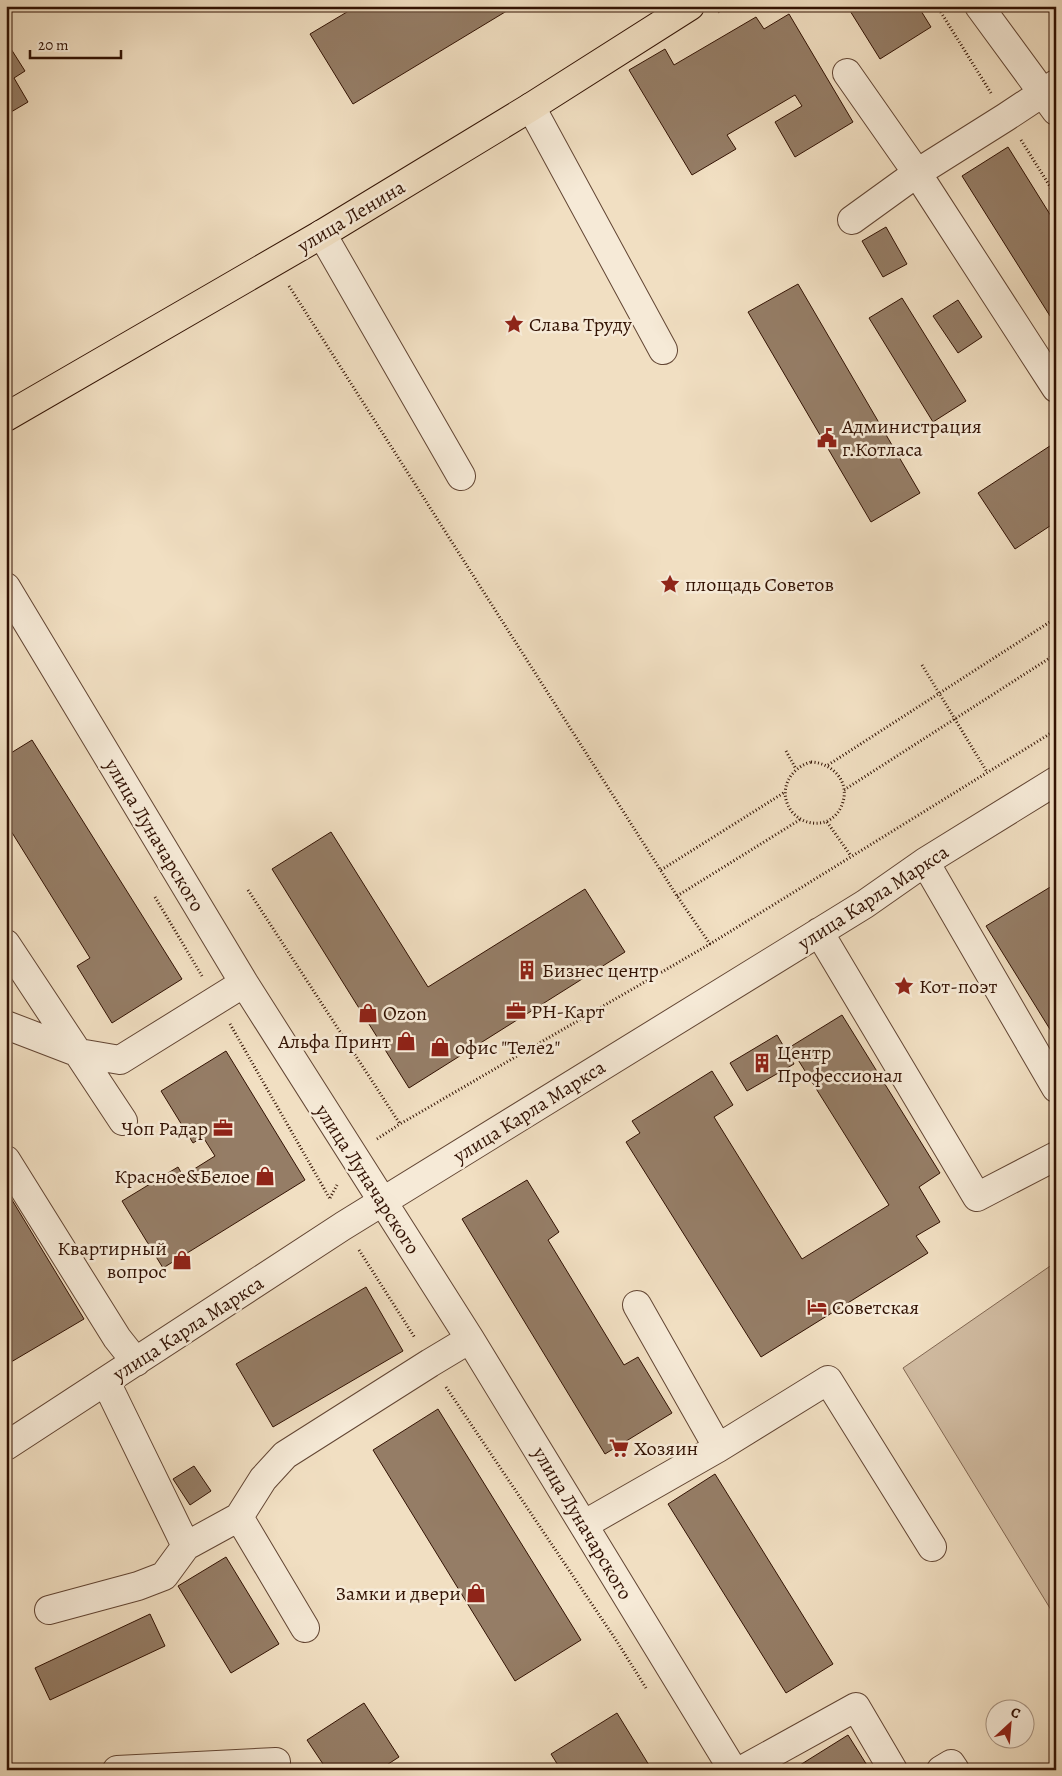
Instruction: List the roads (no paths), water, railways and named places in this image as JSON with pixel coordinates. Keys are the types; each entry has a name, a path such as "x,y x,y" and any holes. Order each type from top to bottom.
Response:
{"main road":[{"name":"улица Ленина","path":"6,418 322,234 531,107 690,6"}],"street":[{"path":"852,220 917,173 1052,96 978,6"},
{"path":"847,73 917,173 1056,388"},
{"path":"531,107 663,350"},
{"path":"322,234 461,476"},
{"name":"улица Луначарского","path":"6,588 244,983 470,1339 733,1770"},
{"name":"улица Карла Маркса","path":"6,1446 344,1226 865,904 925,862 1056,781"},
{"path":"925,862 1056,1088"},
{"path":"819,932 977,1197 1056,1156"},
{"path":"6,944 123,1121"},
{"path":"6,1025 79,1052 120,1060 244,983"},
{"path":"6,1160 117,1338 136,1362"},
{"path":"637,1304 718,1448"},
{"path":"49,1610 138,1586 164,1576 186,1546 239,1517 263,1479 285,1455 470,1339"},
{"path":"584,1524 718,1448 828,1380 932,1547"},
{"path":"106,1382 186,1546"},
{"path":"239,1517 305,1628"},
{"path":"742,1770 856,1707 893,1770"},
{"path":"117,1770 276,1762"},
{"path":"941,1770 951,1764 955,1770"}],"place":[{"name":"Слава Труду","path":"514,324"},
{"name":"Администрация г.Котласа","path":"827,438"},
{"name":"площадь Советов","path":"670,584"},
{"name":"Бизнес центр","path":"527,970"},
{"name":"Кот-поэт","path":"904,986"},
{"name":"РН-Карт","path":"516,1011"},
{"name":"Ozon","path":"368,1013"},
{"name":"Альфа Принт","path":"406,1041"},
{"name":"офис \"Теле2\"","path":"440,1047"},
{"name":"Центр Профессионал","path":"762,1063"},
{"name":"Чоп Радар","path":"223,1128"},
{"name":"Красное&Белое","path":"265,1176"},
{"name":"Квартирный вопрос","path":"182,1260"},
{"name":"Советская","path":"817,1307"},
{"name":"Хозяин","path":"619,1448"},
{"name":"Замки и двери","path":"476,1593"}]}
